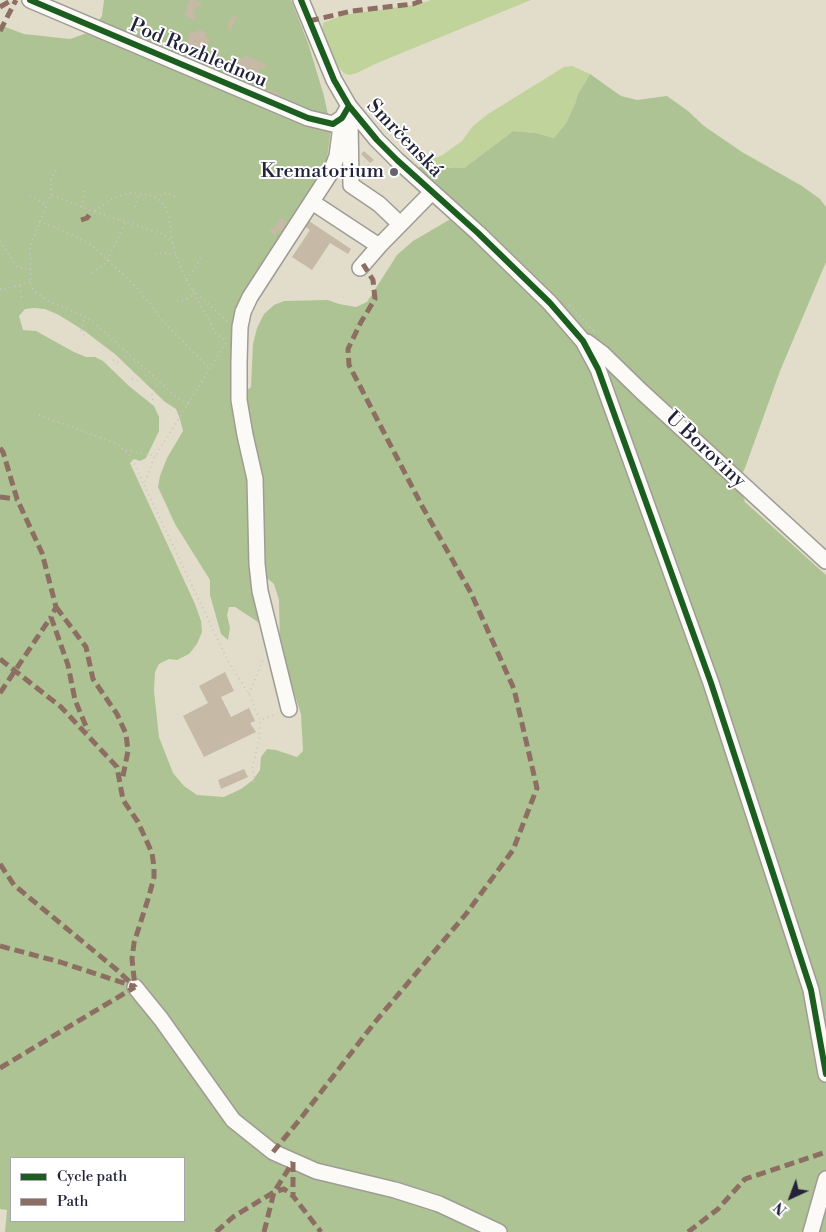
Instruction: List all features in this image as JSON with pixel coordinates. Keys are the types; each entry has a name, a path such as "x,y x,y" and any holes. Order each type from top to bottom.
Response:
{"street":[{"name":"Pod Rozhlednou","path":"30,0 308,118 333,124 346,112"},
{"name":"Smrčenská","path":"300,0 346,112 478,233 550,303 583,341"},
{"path":"346,112 351,185 378,204 400,224"},
{"path":"289,709 260,592 257,564 255,479 245,435 240,400 238,362 242,318 250,297 331,172 337,156 346,112"},
{"path":"360,268 432,192"},
{"path":"312,202 379,246"},
{"path":"583,341 606,389 711,683 811,990 826,1074"},
{"name":"U Boroviny","path":"583,341 603,354 826,561"},
{"path":"135,987 161,1019 233,1120 273,1152 316,1171 395,1190 439,1204 499,1232"},
{"path":"811,1232 826,1179"}],"path":[{"path":"57,169 51,179 51,195 30,246 31,282 34,291 40,297 92,321 159,382 181,401 188,404"},
{"path":"82,208 84,187"},
{"path":"155,198 166,192 176,196"},
{"path":"95,212 110,199 129,193 155,198 164,206 169,217 172,242 190,288 215,332 227,342 156,456 144,485"},
{"path":"135,207 139,194"},
{"path":"51,195 82,208 164,234 172,242"},
{"path":"30,196 46,204"},
{"path":"92,273 108,259 126,221"},
{"path":"39,222 76,236 108,259 136,288 164,322 210,369"},
{"path":"0,241 17,267 31,270"},
{"path":"155,254 165,253 177,256"},
{"path":"186,279 201,257"},
{"path":"0,289 4,290 31,282"},
{"path":"19,285 22,301"},
{"path":"190,288 226,320 237,326 242,318"},
{"path":"177,301 185,300 194,293"},
{"path":"84,335 81,330 85,317"},
{"path":"113,360 119,363 128,354"},
{"path":"132,379 139,381 149,372"},
{"path":"153,400 152,393 159,382"},
{"path":"39,415 118,444 131,457 229,663 249,694 260,720 259,740 252,769 256,779 254,782"},
{"path":"125,450 156,456"},
{"path":"249,694 271,637"},
{"path":"260,720 289,709"}],"green space":[{"path":"104,0 291,0 308,43 324,96 331,129 326,166 236,323 231,359 234,378 245,392 251,387 253,344 257,328 264,314 274,305 284,301 328,300 356,307 367,302 397,255 413,241 466,210 416,167 464,168 513,131 536,133 554,138 566,123 578,94 590,74 621,96 637,100 667,96 688,111 704,126 742,152 802,186 820,199 826,207 826,262 780,371 745,468 738,482 745,502 826,575 826,1232 5,1232 7,1210 0,1209 0,25 24,34 70,39 90,32 102,16","holes":["25,309 45,309 59,315 86,332 116,355 165,402 176,409 183,431 167,458 158,487 175,524 210,580 210,595 221,634 228,640 230,628 227,615 229,607 235,607 261,624 265,585 268,579 274,584 279,600 280,649 301,714 303,751 297,757 267,749 261,757 260,770 253,780 241,789 224,797 197,795 184,786 173,773 159,737 154,691 155,672 159,664 169,659 177,660 189,654 197,644 202,632 201,621 195,604 130,463 134,459 140,461 146,458 159,431 159,417 154,406 129,386 103,361 74,352 36,331 23,330 19,316"]},
{"path":"431,0 531,0 357,73 349,75 338,67 322,32 323,23 343,15 420,4"},
{"path":"572,66 590,74 578,94 566,123 554,138 536,133 513,131 464,168 430,166 423,161 441,156 462,141 473,126 488,114 564,67"}],"building":[{"path":"190,0 202,2 200,7 197,6 193,14 196,15 194,20 184,15"},
{"path":"232,16 237,17 231,29 227,28"},
{"path":"198,29 207,33 205,37 210,39 205,52 191,49 192,47 186,44 191,31 196,33"},
{"path":"245,55 266,64 263,70 259,69 255,78 235,69 238,59 241,57 243,59"},
{"path":"269,89 280,94 277,100 266,95"},
{"path":"364,151 374,160 370,163 361,154"},
{"path":"281,218 287,222 281,232 275,228"},
{"path":"306,219 351,249 348,254 330,243 312,270 292,257 310,230 302,225"},
{"path":"272,227 278,231 275,236 269,232"},
{"path":"225,672 234,691 221,697 231,717 249,708 255,721 250,723 256,732 204,757 183,716 208,703 199,686"},
{"path":"244,769 248,777 221,789 218,780"}],"marked path":[{"path":"0,7 12,0"},
{"path":"0,31 16,0"},
{"path":"309,21 352,11 413,4 424,0"},
{"path":"81,220 87,218 92,211"},
{"path":"273,1152 375,1022 466,914 513,850 537,788 514,689 471,593 422,506 349,365 348,349 375,299 373,280 363,264"},
{"path":"0,448 3,452 17,499 42,553 56,607 51,617 68,665 75,700 88,731"},
{"path":"0,497 17,499"},
{"path":"56,607 86,647 93,679 117,714 126,734 128,751 122,781"},
{"path":"0,693 51,617"},
{"path":"0,659 61,707 117,767 123,800 138,822 152,853 154,867 154,877 134,943 132,959 135,987"},
{"path":"0,864 14,885 135,987"},
{"path":"0,946 60,962 133,986"},
{"path":"0,1068 135,987"},
{"path":"688,1232 718,1209 745,1179 826,1152"},
{"path":"293,1162 293,1196 321,1232"},
{"path":"264,1232 274,1192 293,1162"},
{"path":"216,1232 233,1217 274,1192 284,1189 293,1196"}],"cycle path":[{"path":"30,0 308,118 333,124 342,118 349,106"},
{"path":"301,0 334,80 349,106 377,140 397,160 478,233 550,303 583,341 598,369 711,683 811,990 826,1074"}],"place":[{"name":"Krematorium","path":"394,172"}]}
